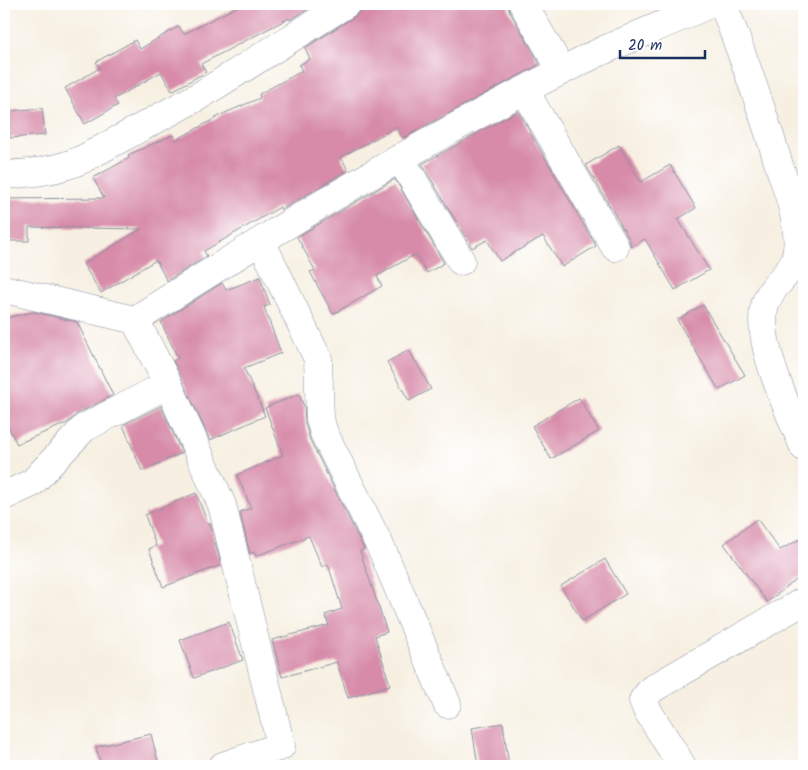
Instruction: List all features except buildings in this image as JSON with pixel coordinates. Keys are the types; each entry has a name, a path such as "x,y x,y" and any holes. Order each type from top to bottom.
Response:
{"street":[{"path":"4,175 65,168 199,96 346,4"},
{"path":"522,4 562,71"},
{"path":"4,289 135,320 261,241 400,158 562,71 709,4"},
{"path":"723,4 758,98 791,201 797,231 798,254 789,273 772,291 764,310 771,365 804,447"},
{"path":"525,91 615,247"},
{"path":"400,158 461,262"},
{"path":"261,241 318,358 320,419 324,433 383,552 447,704"},
{"path":"135,320 168,384 222,505 281,746 223,766"},
{"path":"4,496 32,483 84,428 168,384"},
{"path":"682,766 646,708 644,700 652,689 804,601"}]}
